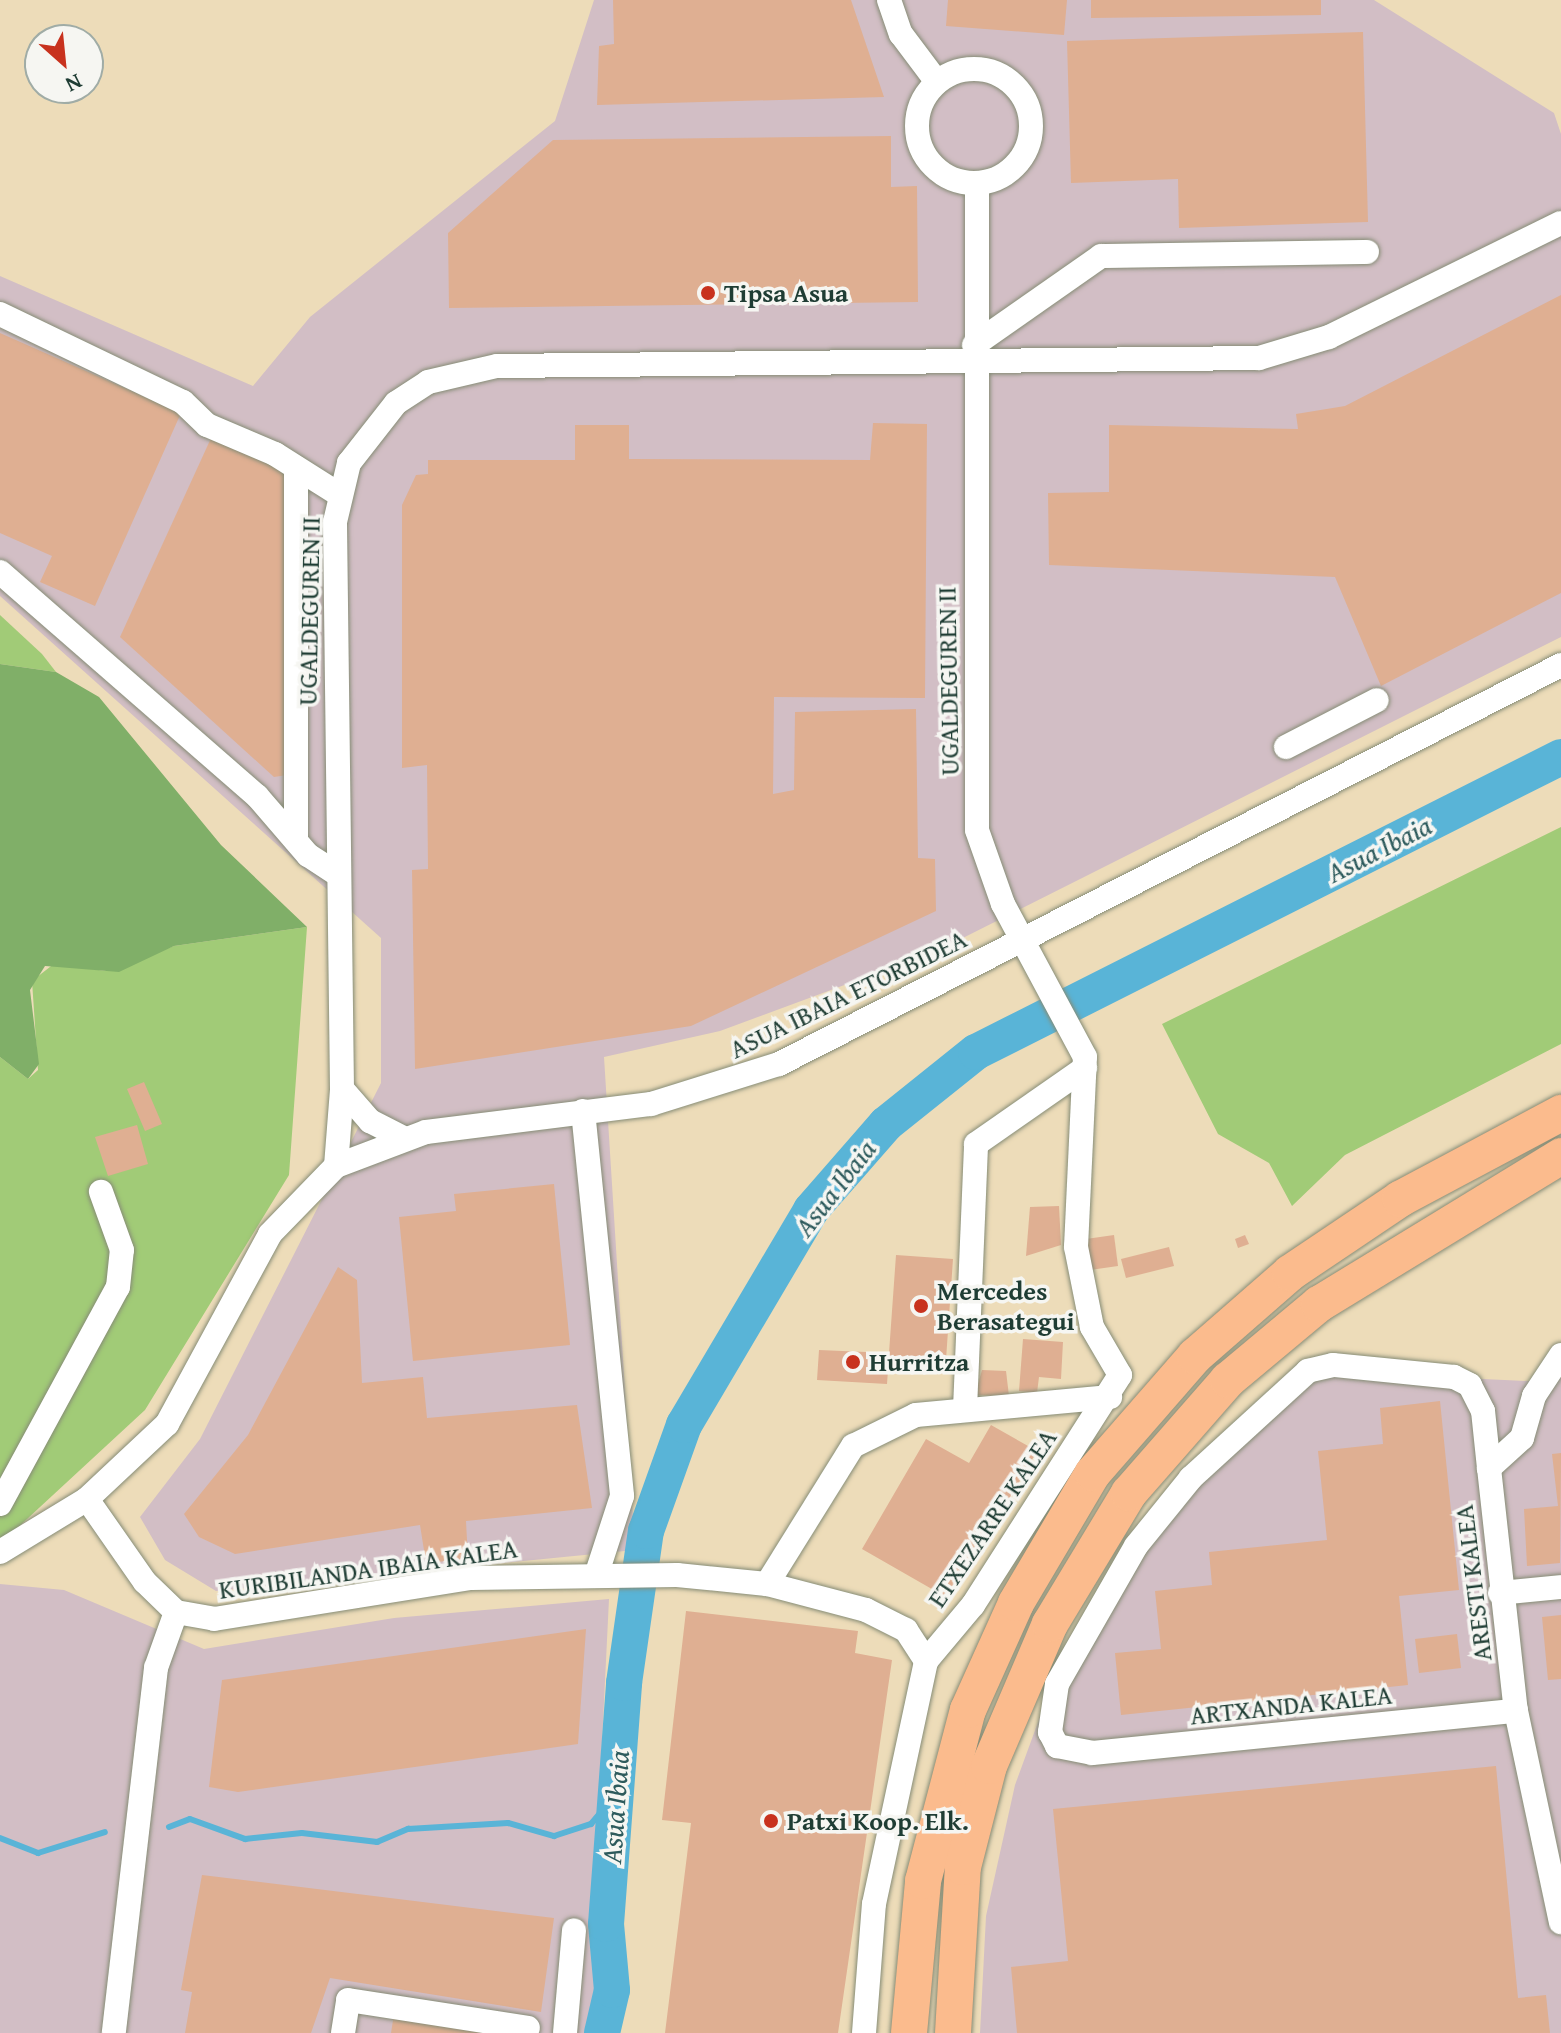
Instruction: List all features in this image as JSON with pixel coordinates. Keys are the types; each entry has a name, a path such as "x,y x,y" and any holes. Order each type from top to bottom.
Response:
{"highway":[{"path":"909,2033 923,1881 968,1710 1016,1603 1093,1473 1195,1356 1290,1273 1400,1199 1561,1113"},
{"path":"953,2033 963,1867 989,1766 1088,1555 1129,1493 1228,1380 1319,1304 1561,1156"},
{"path":"1476,1208 1561,1172"}],"street":[{"path":"889,0 901,34 937,82"},
{"path":"983,70 1023,96 1031,124 1025,153 1005,174 977,184 943,175 920,148 918,112 937,82 983,70"},
{"name":"UGALDEGUREN II","path":"977,184 974,355 977,830 1003,904 1048,979 1078,1042 1085,1068"},
{"name":"UGALDEGUREN II","path":"336,1166 342,1089 337,874 340,495 349,463 381,417 428,382 460,371 974,355 1280,353 1561,223"},
{"path":"974,355 1101,256 1367,252"},
{"path":"0,314 183,402 207,425 296,468 340,495"},
{"path":"296,468 296,840"},
{"path":"0,572 144,693 296,840 337,874"},
{"name":"ASUA IBAIA ETORBIDEA","path":"0,1552 87,1499 167,1424 270,1234 336,1166 405,1139 583,1111 651,1104 767,1069 1561,665"},
{"path":"1286,747 1377,700"},
{"path":"767,1584 853,1446 916,1415 1110,1397 1120,1375 1092,1327 1076,1247 1085,1068"},
{"path":"965,1409 976,1144 1085,1068"},
{"path":"342,1089 370,1121 405,1139"},
{"path":"583,1111 622,1496 609,1572"},
{"path":"0,1504 118,1287 122,1250 101,1192"},
{"name":"ARESTI KALEA","path":"1561,1355 1534,1396 1522,1438 1489,1468 1500,1593 1516,1711 1561,1922"},
{"name":"ARTXANDA KALEA","path":"1489,1468 1483,1411 1470,1385 1454,1377 1333,1365 1308,1371 1191,1478 1120,1572 1057,1684 1050,1732 1072,1753 1516,1711"},
{"name":"ETXEZARRE KALEA","path":"864,2033 876,1890 926,1661 973,1605 1042,1488 1110,1397"},
{"path":"87,1499 145,1582 176,1612 156,1668 114,2033"},
{"name":"KURIBILANDA IBAIA KALEA","path":"176,1612 214,1619 471,1578 609,1572 677,1575 767,1584 888,1618 906,1630 926,1661"},
{"path":"1500,1593 1561,1587"},
{"path":"565,2033 574,1930"},
{"path":"343,2033 348,2000 528,2028"}],"shaded area":[{"path":"594,0 1374,0 1554,113 1561,134 1561,637 939,950 720,1031 604,1057 635,1550 216,1591 165,1560 140,1517 200,1439 381,1083 381,938 0,596 0,276 253,386 310,317 555,121"},
{"path":"1561,1367 1561,2033 980,2033 986,1916 1015,1785 1041,1714 1136,1546 1308,1371 1550,1382"},
{"path":"0,1584 64,1590 204,1649 394,1618 609,1599 598,1825 598,2033 0,2033"}],"green space":[{"path":"0,615 42,654 56,672 0,664"},
{"path":"0,664 56,672 99,697 221,845 307,927 174,946 119,972 45,966 30,990 39,1064 28,1079 0,1057"},
{"path":"1561,827 1561,1044 1345,1155 1292,1206 1269,1163 1218,1134 1162,1024"},
{"path":"307,927 289,1175 145,1410 0,1544 0,1057 28,1079 38,1070 32,981 55,963 105,971 174,946"}],"building":[{"path":"613,0 851,0 884,97 597,105 599,46 614,44"},
{"path":"948,0 1067,0 1064,35 946,26"},
{"path":"1091,0 1321,0 1321,15 1091,18"},
{"path":"1363,32 1368,222 1179,228 1178,179 1071,183 1067,41"},
{"path":"891,136 891,187 917,186 918,302 449,308 448,233 553,140"},
{"path":"1561,295 1561,593 1381,686 1335,577 1049,565 1048,493 1109,492 1109,425 1298,429 1296,414 1345,406"},
{"path":"0,333 181,413 95,606 40,582 52,556 0,533"},
{"path":"873,423 927,424 925,698 774,697 773,794 794,790 795,712 916,709 918,858 935,859 936,911 691,1026 415,1069 412,870 428,869 427,765 402,768 402,505 416,475 428,474 428,460 575,460 575,425 629,425 629,459 870,460"},
{"path":"212,436 288,470 287,775 274,777 120,637"},
{"path":"144,1082 162,1124 145,1131 127,1089"},
{"path":"137,1125 148,1164 108,1176 95,1137"},
{"path":"554,1184 570,1345 413,1361 399,1217 456,1211 454,1194"},
{"path":"1059,1206 1061,1245 1026,1256 1030,1207"},
{"path":"1114,1235 1118,1266 1090,1270 1086,1239"},
{"path":"1245,1235 1249,1244 1238,1248 1235,1239"},
{"path":"1169,1247 1174,1266 1126,1278 1121,1259"},
{"name":"Mercedes Berasategui","path":"896,1255 953,1259 945,1374 888,1370 887,1384 817,1380 819,1350 889,1353"},
{"path":"338,1267 357,1280 362,1383 423,1377 427,1418 577,1405 592,1508 466,1521 468,1559 426,1563 420,1525 235,1554 199,1537 184,1514 248,1435"},
{"path":"1023,1339 1063,1342 1061,1379 1039,1377 1037,1393 1019,1391"},
{"path":"982,1370 1006,1371 1009,1396 975,1395"},
{"path":"1440,1401 1459,1590 1399,1596 1408,1685 1121,1715 1115,1653 1161,1649 1155,1591 1212,1585 1209,1552 1327,1540 1318,1451 1383,1444 1380,1408"},
{"path":"991,1425 1037,1451 951,1600 862,1549 926,1439 969,1463"},
{"path":"1561,1453 1560,1563 1527,1566 1524,1509 1558,1506 1552,1454"},
{"name":"Patxi Koop. Elk.","path":"686,1611 858,1631 855,1653 892,1660 838,2033 665,2033 691,1823 662,1820"},
{"path":"1561,1615 1561,1679 1548,1680 1542,1617"},
{"path":"586,1629 578,1744 238,1792 209,1787 222,1680"},
{"path":"1457,1634 1461,1668 1419,1673 1415,1639"},
{"path":"1496,1766 1518,1998 1546,1995 1550,2033 1017,2033 1011,1967 1068,1961 1053,1809"},
{"path":"202,1875 554,1918 541,2012 330,1978 311,2033 185,2033 192,1992 181,1990"},
{"path":"394,2014 489,2033 391,2033"}],"waterway":[{"name":"Asua Ibaia","path":"602,2033 612,1990 606,1924 624,1683 646,1531 684,1425 811,1210 886,1124 976,1052 1561,757"},
{"path":"169,1827 190,1819 245,1839 302,1833 377,1842 408,1829 508,1823 554,1836 591,1824 616,1794"},
{"path":"0,1838 38,1853 105,1832"}],"place":[{"name":"Tipsa Asua","path":"708,293"},
{"name":"Mercedes Berasategui","path":"921,1306"},
{"name":"Hurritza","path":"853,1362"},
{"name":"Patxi Koop. Elk.","path":"771,1821"}]}
